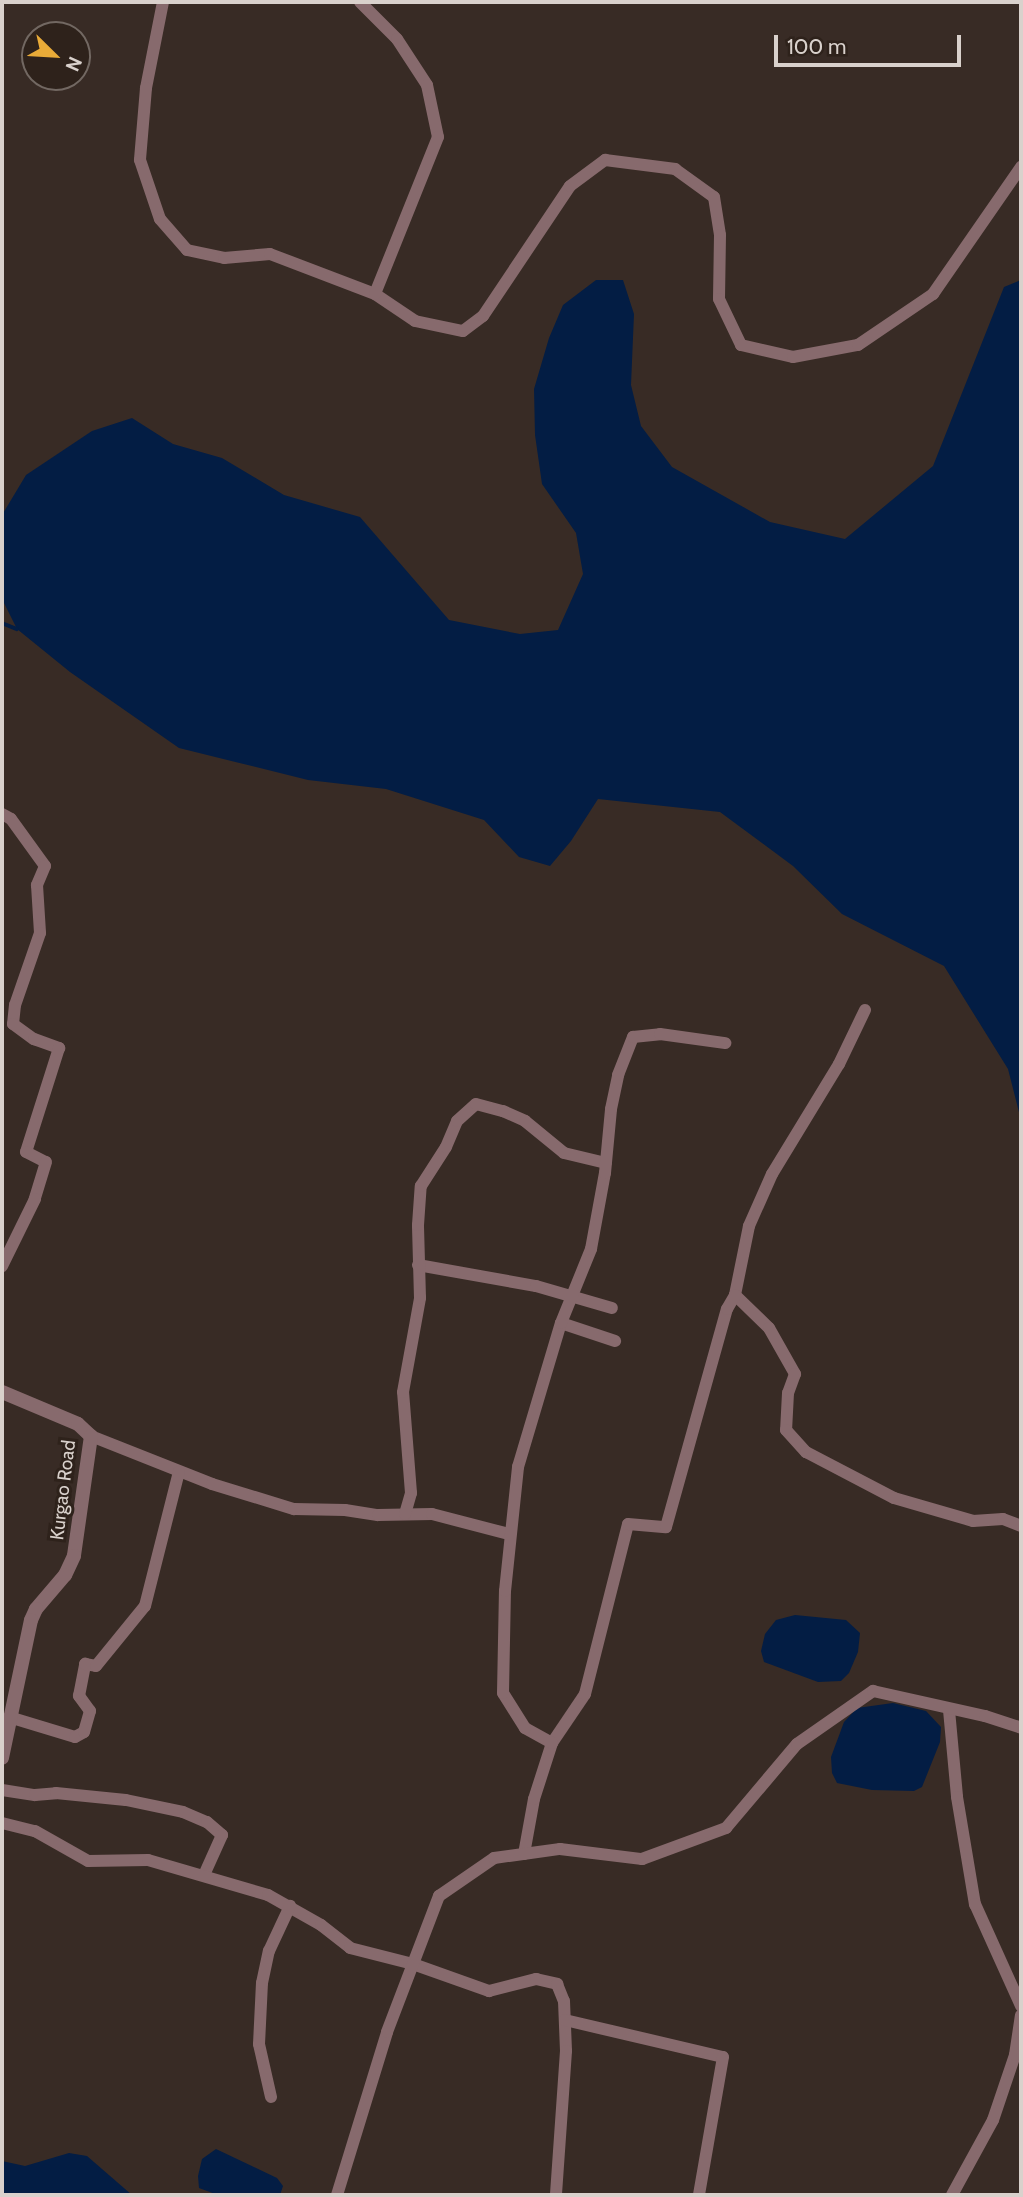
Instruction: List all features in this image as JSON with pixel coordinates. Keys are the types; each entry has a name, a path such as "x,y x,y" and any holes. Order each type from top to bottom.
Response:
{"street":[{"path":"163,2 146,88 140,160 160,219 187,250 224,258 270,254 375,294 415,321 463,331 483,316 570,186 605,160 676,169 714,197 720,235 719,299 741,345 793,357 858,345 933,294 1021,167"},
{"path":"360,2 397,39 427,85 438,137 375,294"},
{"path":"2,814 11,819 45,866 37,885 40,933 15,1005 13,1024 34,1039 59,1048 26,1152 46,1162 35,1199 2,1266"},
{"path":"524,1854 528,1820 552,1743 585,1694 628,1524 666,1527 727,1309 735,1295 748,1226 772,1174 839,1064 864,1010"},
{"path":"552,1743 525,1728 503,1693 509,1534 518,1467 561,1323 591,1249 618,1076 633,1037 660,1034 725,1043"},
{"path":"405,1514 411,1493 403,1392 420,1298 418,1265 421,1186 446,1147 457,1121 476,1104 525,1121 564,1153 606,1163"},
{"path":"418,1265 536,1286 612,1308"},
{"path":"735,1295 769,1328 795,1374 788,1393 786,1430 806,1452 894,1498 973,1521 1003,1519 1021,1526"},
{"path":"561,1323 615,1341"},
{"name":"Kurgao Road","path":"2,1392 78,1424 91,1436 74,1556 65,1575 36,1609 31,1620 2,1758"},
{"path":"91,1436 179,1472 294,1509 432,1514 509,1534"},
{"path":"9,1717 75,1737 84,1732 90,1711 79,1696 85,1664 96,1666 145,1606 179,1472"},
{"path":"337,2195 387,2032 439,1896 494,1858 560,1849 642,1859 726,1828 797,1744 873,1692 985,1716 1021,1728"},
{"path":"949,1710 957,1797 975,1904 1021,2006"},
{"path":"2,1790 35,1795 56,1793 126,1800 183,1812 206,1822 222,1835 204,1875"},
{"path":"2,1823 35,1831 89,1861 148,1860 268,1895 290,1906 350,1948 413,1965 489,1991 536,1979 557,1984 564,2000 566,2051 556,2195"},
{"path":"271,2097 259,2044 262,1983 268,1951 290,1906"},
{"path":"952,2195 993,2120 1015,2055 1021,2015"},
{"path":"565,2020 723,2057 699,2195"}],"water":[{"path":"596,280 623,280 634,314 631,385 641,426 672,467 770,522 845,539 933,466 1004,287 1021,280 1021,1120 1008,1069 944,966 842,914 793,866 720,812 598,799 571,841 550,866 519,857 484,820 386,789 308,780 179,748 70,672 17,629 2,599 2,515 26,475 92,431 132,418 173,444 222,458 284,495 360,517 449,620 520,634 558,630 583,574 576,533 542,484 535,435 534,389 549,338 563,305"},
{"path":"795,1615 846,1620 860,1633 858,1652 849,1673 841,1681 818,1682 764,1662 761,1651 765,1634 776,1620"},
{"path":"893,1703 926,1711 941,1727 940,1742 922,1787 914,1791 872,1790 837,1783 832,1773 831,1757 844,1722 857,1708"},
{"path":"216,2149 277,2178 283,2186 280,2195 218,2195 199,2188 198,2176 202,2159"},
{"path":"69,2153 87,2156 132,2195 2,2195 2,2161 25,2166"}],"waterway":[{"path":"2,623 17,629"}]}
